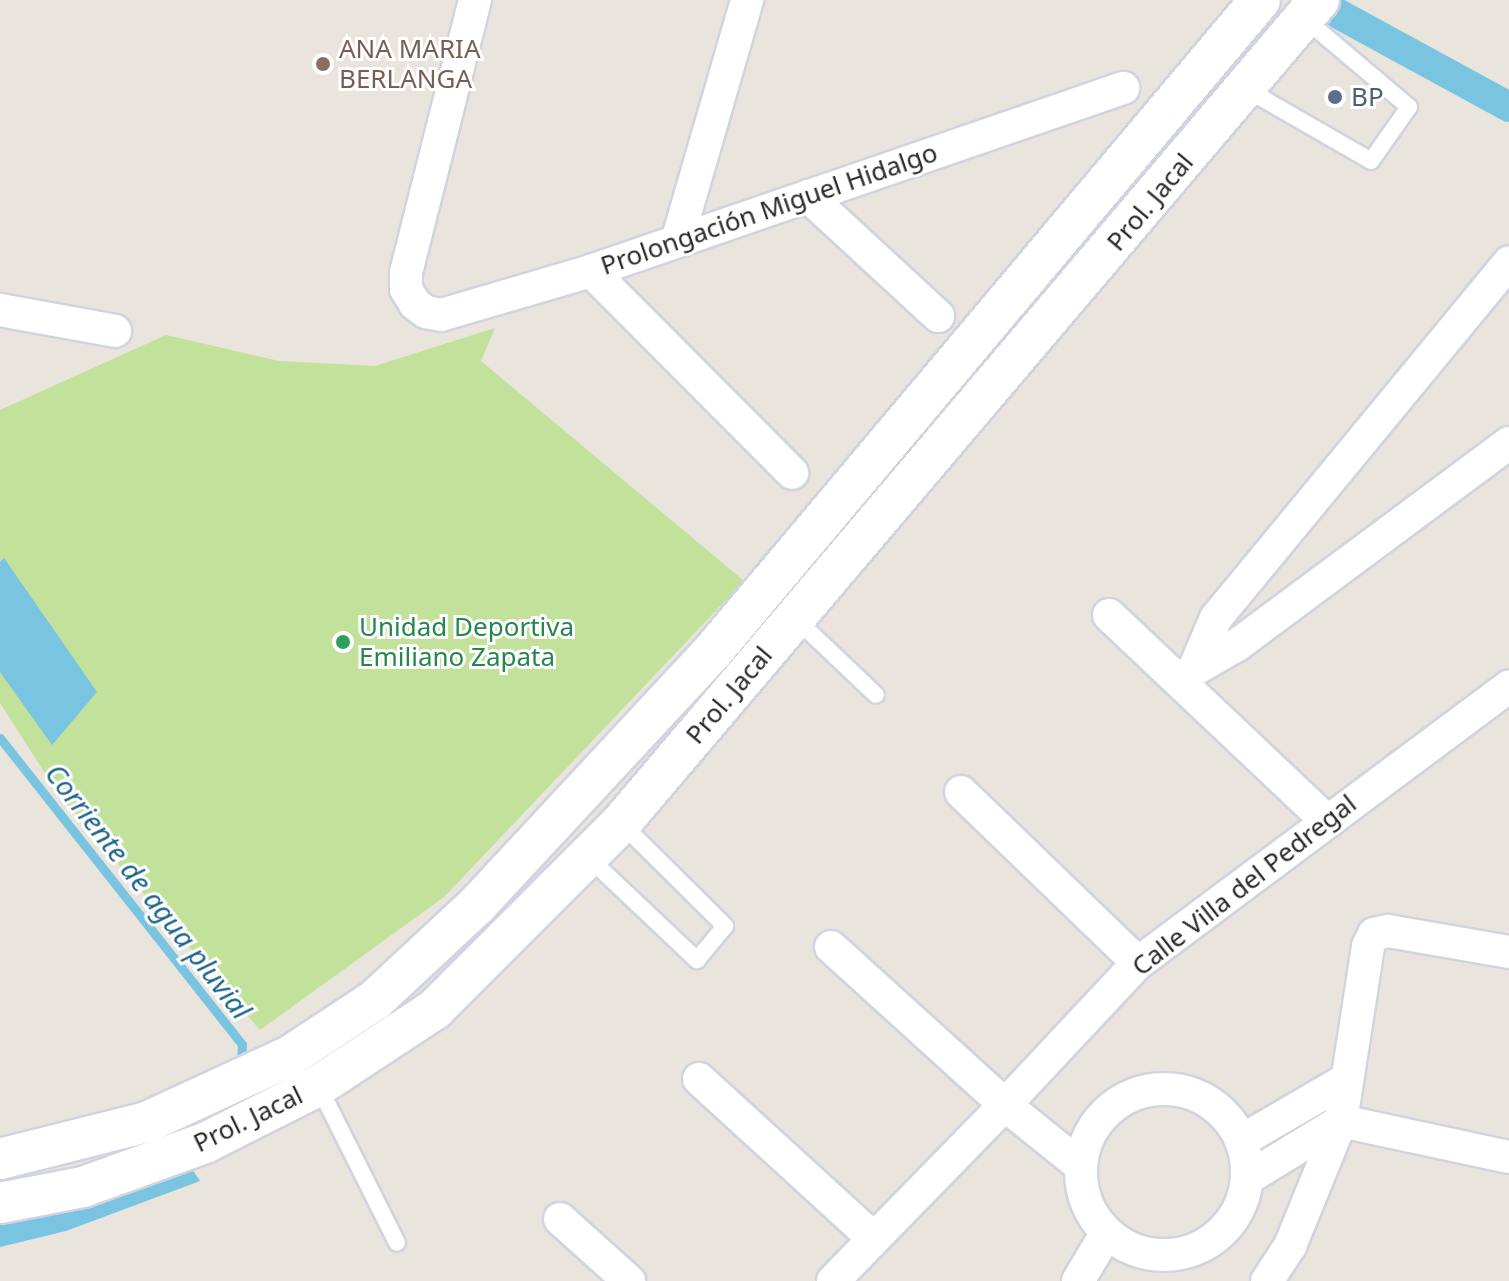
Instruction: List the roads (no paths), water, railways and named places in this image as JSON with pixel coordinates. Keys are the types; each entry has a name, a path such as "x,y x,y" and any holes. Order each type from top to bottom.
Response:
{"street":[{"name":"Prolongación Miguel Hidalgo","path":"475,0 406,272 406,289 415,304 426,312 441,315 591,271 678,238 1123,88"},
{"path":"678,238 747,0"},
{"name":"Prol. Jacal","path":"0,1159 147,1122 290,1056 375,1000 477,905 713,651 1260,0"},
{"name":"Prol. Jacal","path":"0,1203 83,1187 207,1142 318,1086 435,1009 621,823 1312,9"},
{"path":"808,196 938,316"},
{"path":"1187,674 1216,618 1509,262"},
{"path":"591,271 792,473"},
{"path":"0,310 115,331"},
{"path":"1187,674 1237,645 1509,443"},
{"path":"1109,615 1187,674 1326,820"},
{"path":"713,651 741,680"},
{"name":"Calle Villa del Pedregal","path":"833,1281 1138,963 1509,686"},
{"path":"961,792 1138,963"},
{"path":"1267,1281 1290,1246 1341,1121 1368,946 1374,934 1388,931 1509,952"},
{"path":"831,947 1005,1105 1081,1166"},
{"path":"699,1079 873,1238"},
{"path":"1241,1141 1346,1080"},
{"path":"1166,1088 1200,1096 1228,1118 1241,1141 1248,1178 1240,1208 1221,1233 1158,1269 1106,1234 1086,1207 1081,1166 1084,1141 1103,1113 1132,1094 1166,1088"},
{"path":"1248,1178 1341,1121 1509,1157"},
{"path":"560,1219 629,1281"},
{"path":"1078,1281 1106,1234"}],"lane":[{"path":"1246,89 1371,161 1409,107 1312,9"},
{"path":"796,618 876,695"},
{"path":"589,858 697,960 725,926 621,823"},
{"path":"318,1086 397,1243"}],"water":[{"path":"4,558 97,692 52,745 0,672 0,562"},
{"path":"190,1166 200,1181 66,1231 0,1247 0,1221"}],"waterway":[{"path":"1313,0 1509,107"},
{"name":"Corriente de agua pluvial","path":"0,738 242,1044 241,1066"}],"place":[{"name":"ANA MARIA BERLANGA","path":"323,64"},
{"name":"BP","path":"1335,97"},
{"name":"Unidad Deportiva Emiliano Zapata","path":"343,642"}]}
